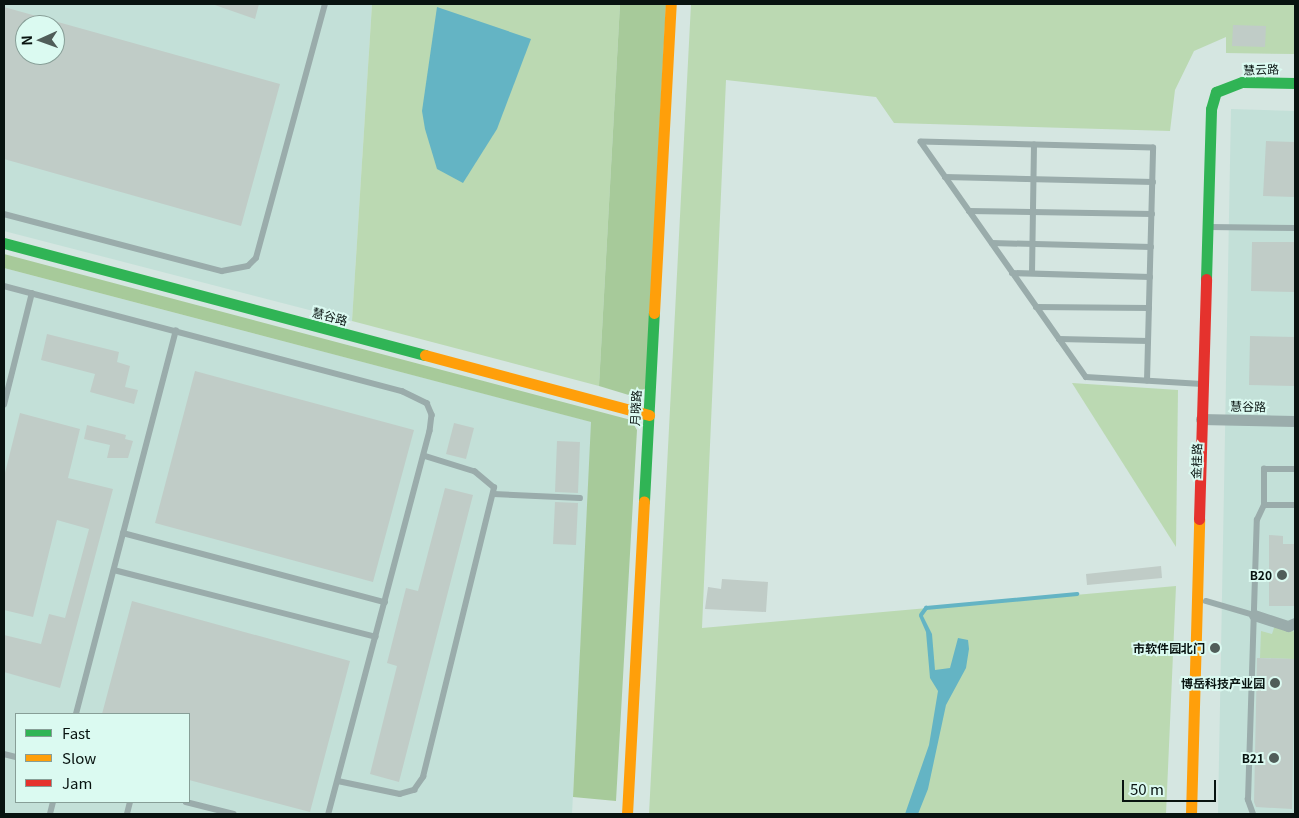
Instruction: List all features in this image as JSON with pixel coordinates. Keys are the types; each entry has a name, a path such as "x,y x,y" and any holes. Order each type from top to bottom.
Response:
{"street":[{"name":"月晓路","path":"627,814 671,4"},
{"name":"慧云路","path":"1215,109 1216,92 1242,82 1295,83"},
{"name":"慧云路","path":"1215,109 1225,99 1242,92 1295,92"},
{"name":"金桂路","path":"1191,814 1206,419 1215,109"},
{"name":"金桂路","path":"1201,814 1206,601 1206,419 1202,384 1212,227"},
{"name":"慧谷路","path":"4,243 649,416"},
{"name":"慧谷路","path":"1206,419 1295,421"},
{"path":"1254,615 1288,626 1295,623"}],"lane":[{"path":"4,214 222,272 248,266 256,258 325,4"},
{"path":"1147,380 1153,148 921,142 1086,377 1202,384"},
{"path":"1032,273 1034,145"},
{"path":"945,177 1152,182"},
{"path":"969,211 1152,214"},
{"path":"1212,227 1295,228"},
{"path":"992,243 1151,247"},
{"path":"1012,273 1150,277"},
{"path":"4,286 416,395 427,402 432,415 424,456 329,814"},
{"path":"4,405 32,293"},
{"path":"1036,307 1149,308"},
{"path":"76,713 176,331"},
{"path":"1059,339 1148,341"},
{"path":"338,781 400,794 414,790 423,777 494,494 487,479 424,456"},
{"path":"1253,814 1248,800 1257,520 1264,505 1264,468 1295,469"},
{"path":"494,494 580,498"},
{"path":"1264,505 1295,505"},
{"path":"123,533 385,602"},
{"path":"114,570 376,637"},
{"path":"1206,601 1254,615"},
{"path":"190,803 234,814"}],"shaded area":[{"path":"4,4 372,4 352,321 4,231"},
{"path":"1231,109 1295,111 1295,814 1218,814"},
{"path":"4,268 592,422 572,814 4,814"}],"green space":[{"path":"372,4 620,4 599,386 352,321"},
{"path":"620,4 666,4 646,388 632,396 599,386"},
{"path":"691,4 1295,4 1295,54 1226,53 1226,37 1194,51 1175,90 1170,131 894,123 876,97 726,80 702,628 1176,586 1166,814 649,814"},
{"path":"4,254 631,420 637,430 616,801 573,797 591,422 4,268"},
{"path":"1072,383 1178,390 1176,547"},
{"path":"1275,625 1295,632 1295,659 1260,658 1261,631 1272,634"}],"water":[{"path":"437,7 531,39 497,129 463,183 437,169 425,129 422,111"},
{"path":"922,614 932,634 935,670 950,668 958,638 968,640 969,649 966,668 946,705 928,789 918,814 905,814 929,745 938,691 930,678 926,632 919,616"}],"building":[{"path":"212,4 259,4 255,19"},
{"path":"4,7 33,15 15,15 15,65 65,65 65,24 280,84 241,226 4,159"},
{"path":"1233,25 1266,26 1265,47 1232,46"},
{"path":"1266,141 1295,142 1295,197 1263,196"},
{"path":"1252,242 1295,242 1295,292 1251,291"},
{"path":"47,334 119,352 117,362 130,366 125,387 138,390 134,404 90,392 95,374 41,360"},
{"path":"1250,336 1295,337 1295,386 1249,385"},
{"path":"195,371 414,430 373,582 155,523"},
{"path":"20,413 80,429 68,478 113,489 60,688 4,672 4,635 41,644 49,614 65,618 89,529 57,520 33,617 4,610 4,477"},
{"path":"454,423 474,428 466,459 446,454"},
{"path":"87,425 126,435 125,439 133,441 128,458 107,458 110,445 84,439"},
{"path":"557,441 580,442 578,493 555,492"},
{"path":"445,488 473,495 399,782 370,774 397,666 387,663 406,588 418,591"},
{"path":"555,502 578,503 576,545 553,544"},
{"name":"B20","path":"1269,535 1283,536 1283,544 1295,544 1295,606 1269,606"},
{"path":"1161,566 1162,578 1087,585 1086,574"},
{"path":"722,579 768,582 766,612 705,609 708,587 721,589"},
{"path":"132,601 350,661 310,812 190,780 190,713 102,713"},
{"name":"B21","path":"1257,658 1295,659 1292,809 1256,807 1254,802"}],"waterway":[{"path":"921,615 926,608 1077,594"}],"traffic: fast":[{"path":"1206,279 1211,109 1216,92 1242,82 1295,83"},
{"path":"4,243 425,355"},
{"path":"644,501 654,313"}],"traffic: slow":[{"path":"654,313 671,4"},
{"path":"425,355 649,415"},
{"path":"627,814 644,501"},
{"path":"1191,814 1199,519"}],"traffic: jam":[{"path":"1199,519 1206,279"}],"place":[{"name":"B20","path":"1282,575"},
{"name":"市软件园北门","path":"1215,648"},
{"name":"博岳科技产业园","path":"1275,683"},
{"name":"B21","path":"1274,758"}]}
